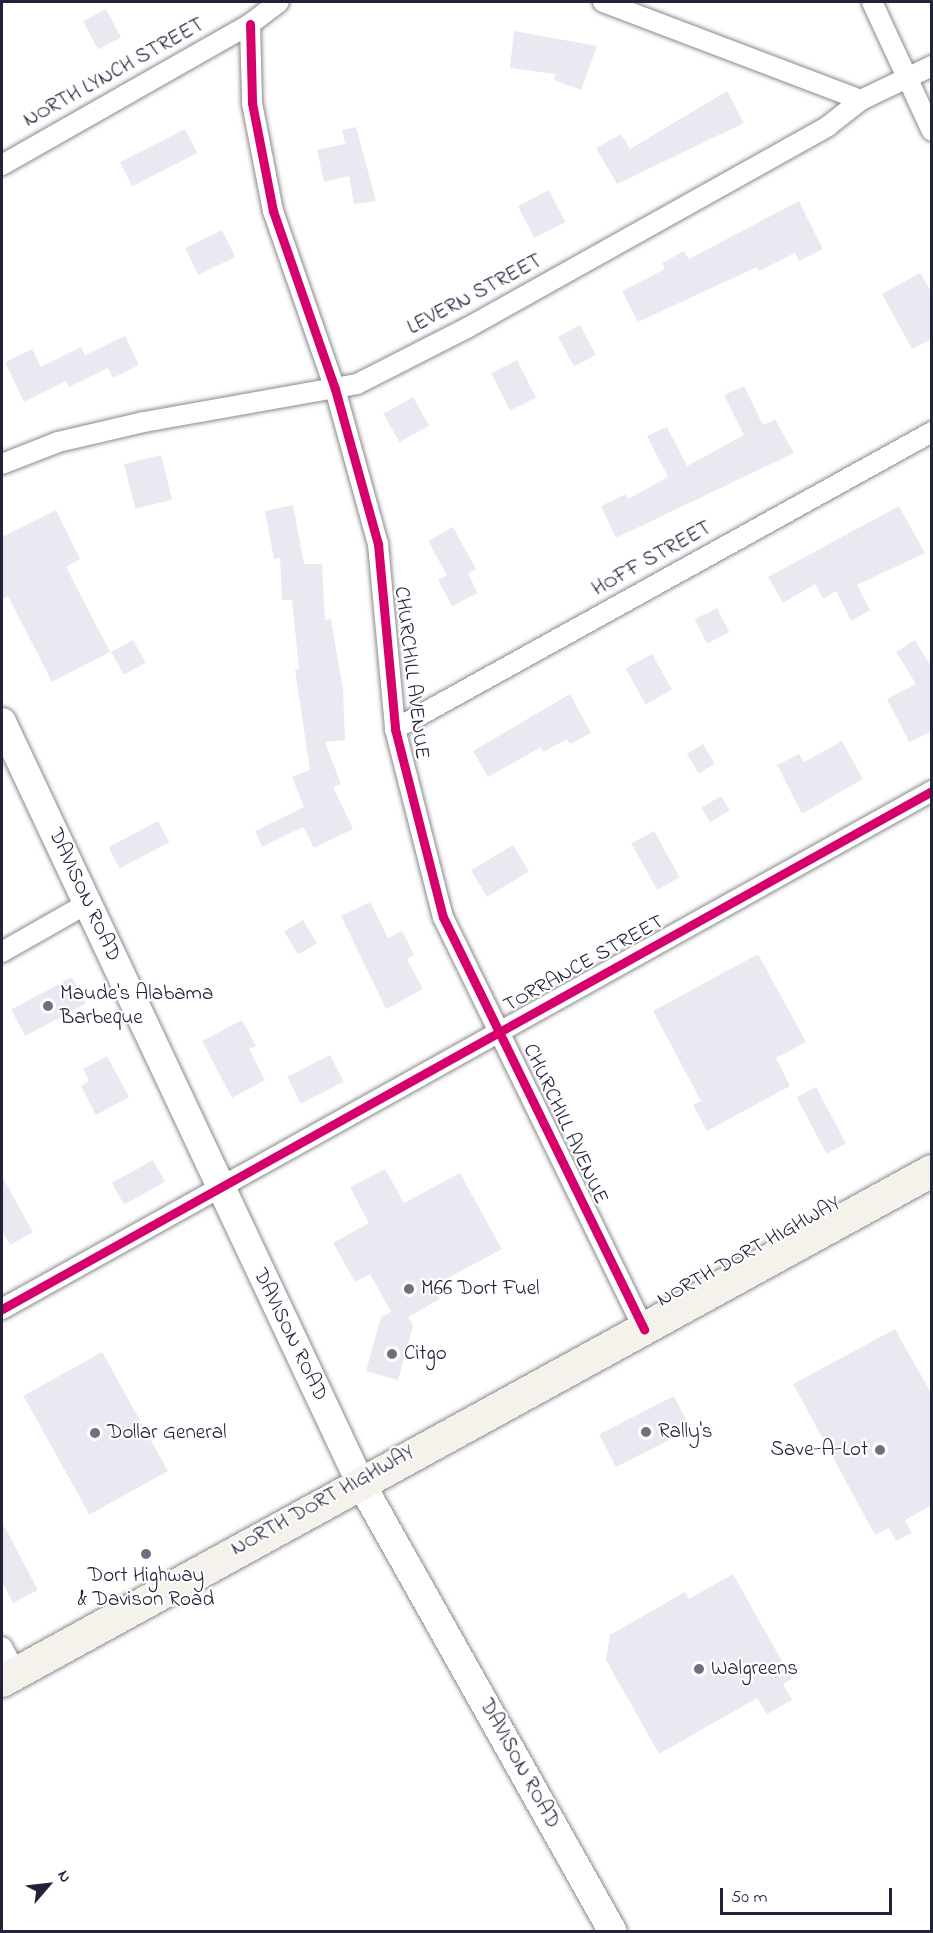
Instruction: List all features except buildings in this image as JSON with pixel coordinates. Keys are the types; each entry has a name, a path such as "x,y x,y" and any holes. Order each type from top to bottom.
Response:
{"main road":[{"name":"DAVISON ROAD","path":"2,722 359,1480 613,1932"},
{"name":"NORTH DORT HIGHWAY","path":"6,1667 644,1330 932,1171"}],"street":[{"name":"NORTH LYNCH STREET","path":"2,165 250,24 279,2"},
{"path":"603,2 861,100"},
{"path":"872,2 932,131"},
{"name":"CHURCHILL AVENUE","path":"250,24 252,103 273,211 334,389 378,544 395,729 443,916 501,1030 644,1330"},
{"name":"LEVERN STREET","path":"2,464 58,442 133,425 357,384 467,328 828,126 861,100 932,66"},
{"name":"HOFF STREET","path":"395,729 932,432"},
{"name":"TORRANCE STREET","path":"2,1309 932,791"},
{"path":"2,952 88,903"}],"cycle path":[{"path":"250,24 252,103 273,211 335,389 378,544 395,729 443,917 644,1330"},
{"path":"2,1309 932,791"}],"place":[{"name":"Maude's Alabama Barbeque","path":"48,1006"},
{"name":"M66 Dort Fuel","path":"409,1289"},
{"name":"Citgo","path":"392,1354"},
{"name":"Rally's","path":"646,1432"},
{"name":"Dollar General","path":"95,1433"},
{"name":"Save-A-Lot","path":"880,1450"},
{"name":"Dort Highway & Davison Road","path":"146,1554"},
{"name":"Walgreens","path":"699,1669"}]}
